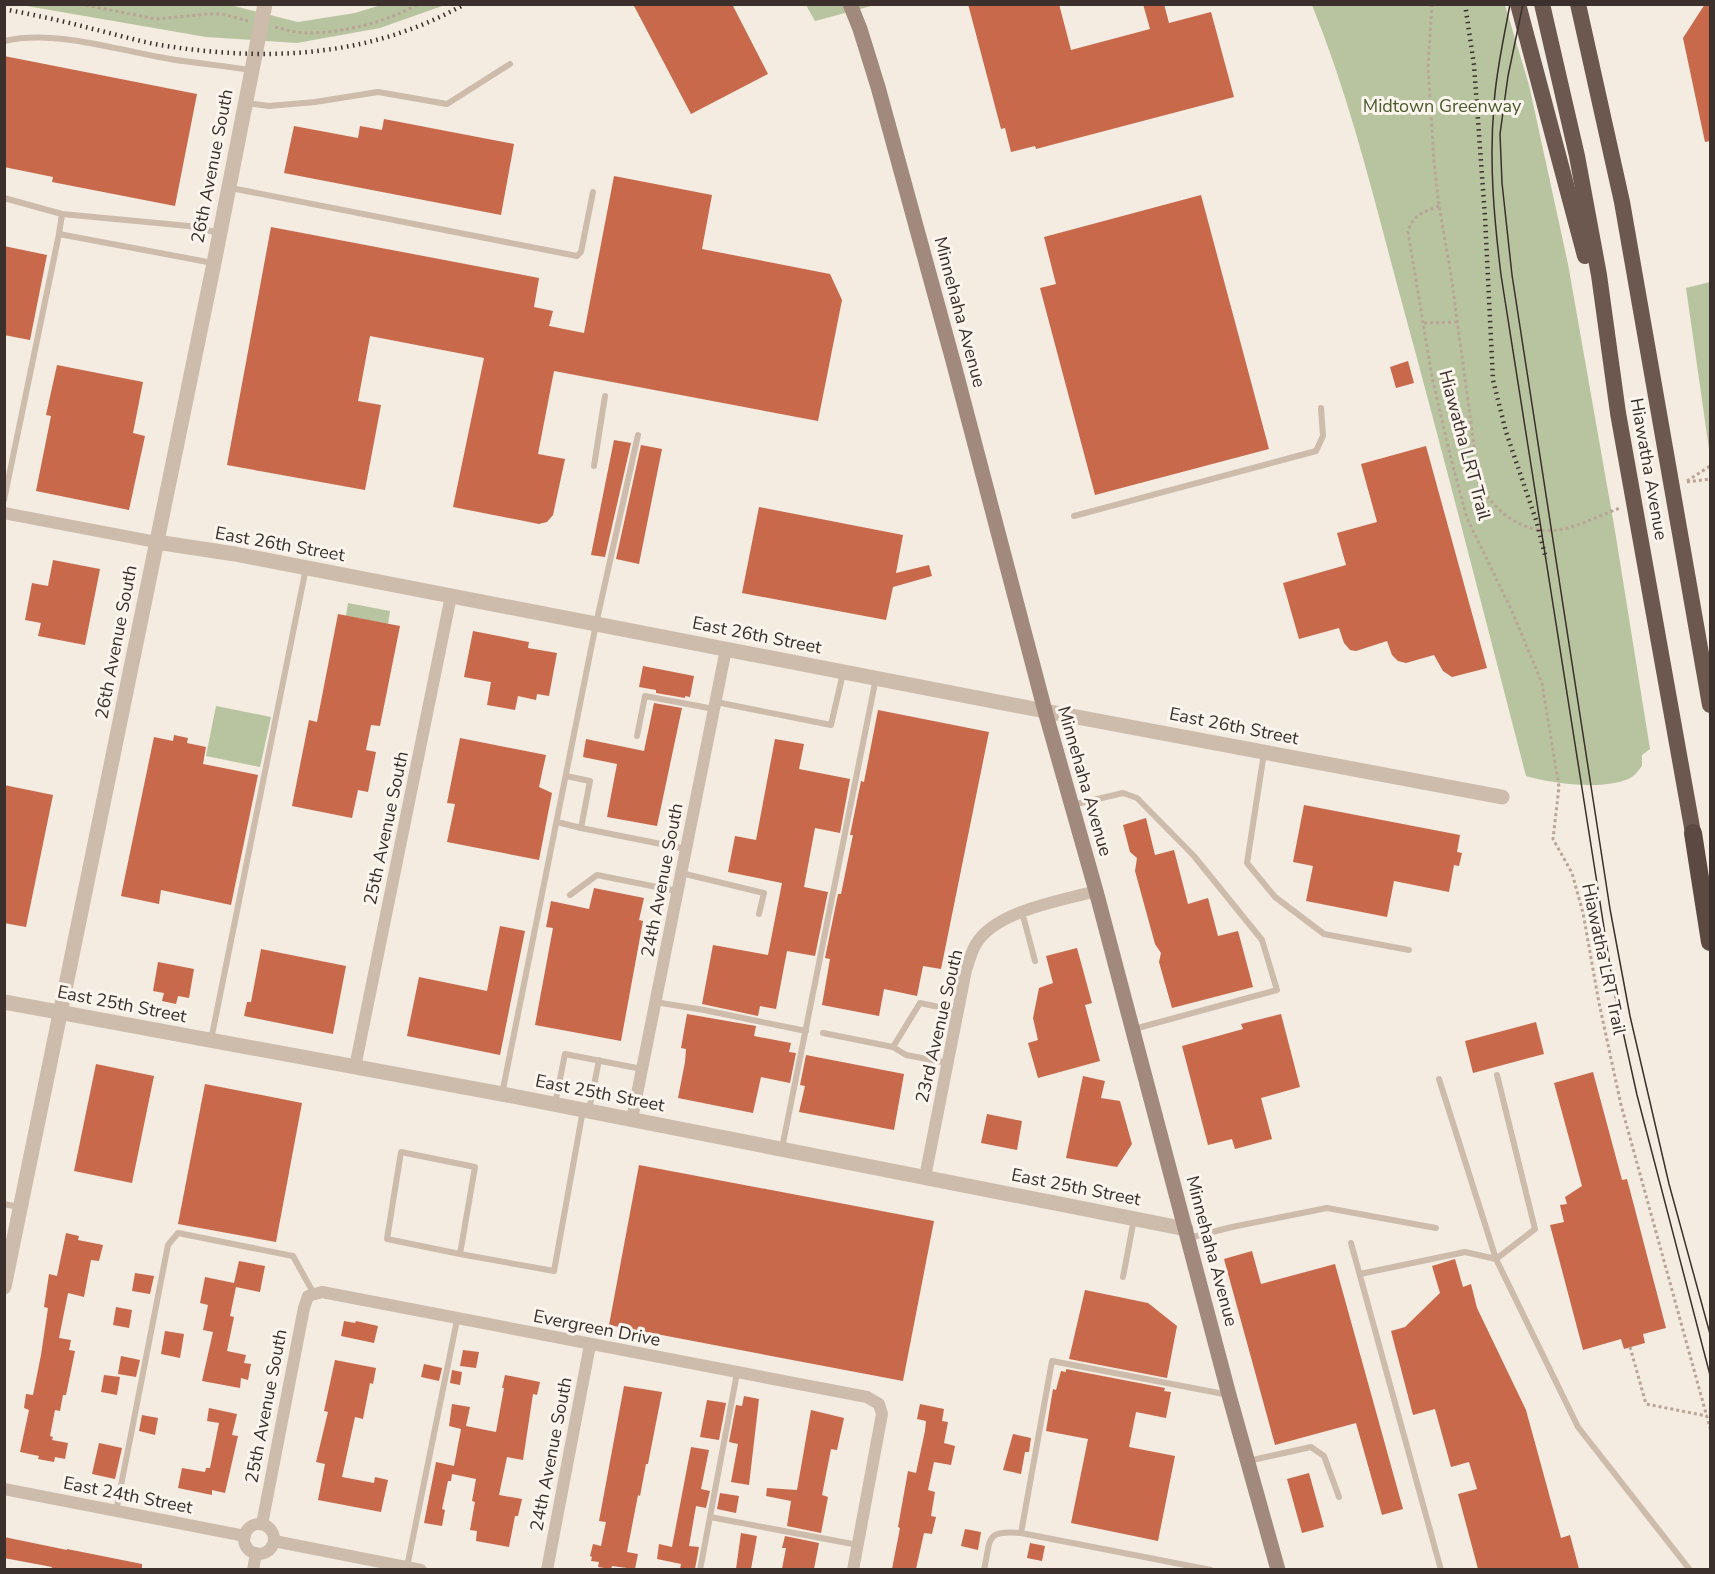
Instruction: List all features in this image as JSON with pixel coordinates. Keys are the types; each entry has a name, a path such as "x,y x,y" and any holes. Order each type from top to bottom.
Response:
{"highway":[{"path":"1518,4 1607,339"},
{"name":"Hiawatha Avenue","path":"1542,4 1581,178 1599,275 1618,413 1693,833 1710,942"},
{"name":"Hiawatha Avenue","path":"1578,4 1622,202 1710,705"}],"main road":[{"name":"Minnehaha Avenue","path":"850,4 860,29 887,119 951,351 1045,711 1096,891 1229,1395 1278,1569"}],"street":[{"name":"26th Avenue South","path":"4,1287 265,4"},
{"name":"East 26th Street","path":"4,513 156,542 236,554 1502,797"},
{"name":"25th Avenue South","path":"356,1068 452,596"},
{"name":"24th Avenue South","path":"632,1119 726,649"},
{"name":"23rd Avenue South","path":"925,1177 966,970 976,944 989,928 1008,916 1096,891"},
{"name":"East 25th Street","path":"4,1002 782,1148 1134,1218 1187,1234"},
{"name":"Evergreen Drive","path":"311,1295 322,1293 867,1397 879,1404 882,1414 858,1545"},
{"name":"25th Avenue South","path":"262,1524 304,1308 311,1295"},
{"name":"24th Avenue South","path":"547,1569 590,1345"},
{"name":"East 24th Street","path":"4,1489 245,1536"},
{"path":"262,1524 270,1529 274,1541 270,1550 256,1553 246,1545 245,1536 253,1526 262,1524"},
{"path":"274,1541 421,1569"},
{"path":"853,1569 858,1545"},
{"path":"253,1569 256,1553"}],"lane":[{"path":"4,41 25,36 77,42 185,62 251,70"},
{"path":"244,102 269,106 378,92 447,104 510,64"},
{"path":"228,188 578,256 581,252 593,192"},
{"path":"4,198 62,214 189,226 220,233"},
{"path":"4,500 62,214"},
{"path":"59,234 214,263"},
{"path":"594,466 605,396"},
{"path":"1074,516 1316,451 1323,436 1321,408"},
{"path":"502,1094 596,624 638,435"},
{"path":"211,1041 306,568"},
{"path":"637,736 645,696 715,705 831,725 843,671"},
{"path":"782,1148 877,677"},
{"path":"1264,752 1247,863 1275,897 1324,934 1409,950"},
{"path":"566,776 590,781 582,828"},
{"path":"1071,805 1123,793 1137,798 1194,856 1262,940 1277,990 1132,1029"},
{"path":"556,822 686,849"},
{"path":"681,873 764,892 759,914"},
{"path":"570,895 597,875 678,891"},
{"path":"1022,912 1035,961"},
{"path":"656,1002 806,1031"},
{"path":"893,1047 920,1003 958,1011"},
{"path":"823,1033 893,1047 906,1054 948,1063"},
{"path":"555,1104 565,1054 642,1069"},
{"path":"460,1254 475,1167 401,1152 387,1239 460,1254 554,1271 586,1110 599,1060"},
{"path":"1496,1259 1535,1228 1497,1076"},
{"path":"1439,1079 1496,1259 1578,1426 1690,1569"},
{"path":"4,1204 21,1207"},
{"path":"1187,1234 1327,1208 1436,1227"},
{"path":"1123,1277 1134,1218"},
{"path":"116,1511 168,1245 178,1233 293,1256 311,1295"},
{"path":"1351,1243 1441,1569"},
{"path":"1360,1274 1465,1252 1496,1259"},
{"path":"407,1567 457,1320"},
{"path":"1021,1533 1052,1361 1229,1395"},
{"path":"700,1569 737,1372"},
{"path":"1248,1461 1311,1447 1324,1456 1339,1497"},
{"path":"710,1517 858,1545"},
{"path":"984,1569 990,1540 994,1534 1002,1531 1211,1569"}],"path":[{"path":"1432,4 1429,32 1429,85 1434,162 1479,483 1492,504 1504,515 1515,522 1547,531 1562,529 1621,507"},
{"name":"Hiawatha LRT Trail","path":"1439,206 1415,216 1408,232 1409,250 1424,322 1432,378 1467,518 1517,620 1542,683 1559,787 1553,840 1572,873 1583,913 1599,1003 1622,1105 1710,1428"},
{"path":"1424,322 1457,322"},
{"path":"1710,466 1685,482 1710,479"},
{"path":"1630,1347 1646,1404 1707,1416"}],"green space":[{"path":"21,5 230,5 298,22 355,13 381,5 445,5 380,28 297,43 206,37"},
{"path":"806,5 875,5 815,21"},
{"name":"Midtown Greenway","path":"1312,5 1505,5 1529,85 1568,264 1615,531 1650,749 1642,755 1642,766 1628,779 1605,784 1578,785 1526,776 1372,190 1339,78"},
{"path":"1710,282 1710,456 1686,288"},
{"path":"348,603 390,611 388,624 346,616"},
{"path":"216,706 271,717 260,767 206,756"}],"building":[{"path":"633,4 732,4 768,74 691,114"},
{"path":"968,4 1059,4 1071,50 1150,29 1143,4 1164,4 1169,23 1211,12 1234,97 1036,149 1035,146 1011,152 1005,128 1001,129"},
{"path":"1705,4 1710,4 1710,141 1705,142 1683,38"},
{"path":"4,56 197,94 175,206 52,182 53,177 4,167"},
{"path":"384,119 514,144 501,215 284,173 294,126 358,138 360,126 382,130"},
{"path":"614,176 712,195 702,249 830,274 842,300 818,421 554,371 538,454 565,459 553,515 547,522 539,524 453,507 484,358 370,336 358,401 381,405 365,490 227,465 271,227 539,278 534,307 553,311 549,326 584,333"},
{"path":"1201,195 1269,449 1095,495 1040,288 1056,284 1044,237"},
{"path":"4,246 47,255 30,340 4,335"},
{"path":"1408,361 1414,383 1396,388 1390,367"},
{"path":"57,365 143,382 133,433 145,436 129,510 36,491 51,416 46,415"},
{"path":"614,440 631,443 605,557 591,555"},
{"path":"641,445 662,449 639,564 616,559"},
{"path":"1426,446 1487,668 1452,677 1443,671 1434,655 1406,663 1398,661 1392,655 1387,641 1356,651 1350,650 1344,643 1339,628 1299,639 1283,583 1346,565 1337,533 1377,522 1361,464"},
{"path":"759,507 903,535 896,573 929,565 932,576 893,587 886,620 742,593"},
{"path":"53,560 100,569 85,645 38,636 41,623 25,620 32,583 48,586"},
{"path":"338,614 400,626 380,726 371,725 366,750 376,752 368,792 358,790 352,818 292,806 309,720 317,722"},
{"path":"473,631 529,642 528,648 557,653 549,696 537,694 536,700 518,696 515,710 487,705 491,682 464,677"},
{"path":"643,666 694,676 690,697 656,693 656,690 639,687"},
{"path":"654,703 682,708 657,826 607,817 617,764 583,757 586,739 644,751"},
{"path":"878,710 989,732 941,969 923,966 917,996 884,989 879,1016 822,1005 830,959 825,958 838,894 841,894 853,835 850,835 861,781 864,782"},
{"path":"174,735 188,738 187,743 206,747 203,764 258,775 231,905 161,890 159,904 121,896 154,737 173,741"},
{"path":"460,738 546,755 539,787 552,793 539,860 447,842 455,804 447,803"},
{"path":"775,739 804,744 799,769 850,779 840,833 815,828 804,887 828,892 815,956 787,951 776,1009 760,1006 758,1016 702,1004 713,945 768,955 782,883 728,872 735,836 756,840"},
{"path":"4,785 53,795 26,927 4,923"},
{"path":"1304,805 1460,835 1457,852 1462,853 1459,866 1454,865 1449,892 1394,881 1387,917 1306,901 1313,866 1293,862"},
{"path":"1146,818 1155,855 1174,850 1188,904 1208,898 1218,936 1238,931 1253,987 1172,1008 1159,962 1161,953 1155,944 1135,871 1137,858 1130,852 1123,825"},
{"path":"594,888 644,898 639,920 643,921 621,1041 535,1025 553,928 546,927 551,901 589,909"},
{"path":"500,926 525,931 500,1055 407,1036 419,977 487,991"},
{"path":"1077,948 1092,1003 1085,1005 1100,1061 1038,1078 1028,1043 1038,1040 1033,1018 1039,988 1053,983 1046,956"},
{"path":"261,949 346,966 333,1034 244,1016 247,1002 251,1002"},
{"path":"158,962 194,969 189,998 178,996 176,1004 162,1001 164,993 153,991"},
{"path":"687,1014 756,1026 754,1036 791,1043 789,1052 796,1053 790,1083 761,1077 753,1113 678,1098 685,1062 686,1049 681,1048"},
{"path":"1281,1014 1300,1087 1261,1098 1272,1139 1235,1149 1232,1139 1208,1145 1182,1046 1243,1029 1241,1024"},
{"path":"1536,1022 1544,1054 1473,1073 1465,1041"},
{"path":"806,1055 904,1074 894,1130 799,1112 805,1086 800,1085"},
{"path":"96,1064 154,1076 132,1183 74,1171"},
{"path":"1593,1072 1622,1180 1627,1179 1666,1328 1643,1334 1645,1343 1624,1349 1621,1339 1583,1350 1550,1225 1564,1222 1560,1205 1567,1204 1565,1197 1582,1186 1554,1083"},
{"path":"1083,1076 1105,1081 1101,1098 1120,1101 1132,1144 1117,1167 1066,1158"},
{"path":"205,1084 302,1103 276,1242 178,1224"},
{"path":"987,1114 1022,1121 1017,1150 981,1143"},
{"path":"639,1165 934,1221 903,1381 609,1325"},
{"path":"66,1233 79,1236 78,1240 103,1245 99,1261 91,1260 84,1297 68,1293 59,1338 71,1340 69,1350 75,1351 66,1395 63,1395 60,1411 55,1410 50,1436 53,1437 52,1440 68,1443 65,1459 55,1457 54,1462 20,1452 29,1410 24,1408 26,1394 33,1395 41,1355 48,1308 44,1307 49,1274 57,1276"},
{"path":"1252,1251 1261,1284 1335,1264 1403,1509 1382,1515 1356,1423 1275,1445 1224,1259"},
{"path":"1455,1259 1463,1287 1471,1284 1477,1308 1526,1410 1561,1538 1570,1535 1579,1569 1478,1569 1458,1494 1477,1489 1469,1462 1451,1467 1435,1409 1413,1415 1391,1331 1405,1327 1440,1293 1432,1266"},
{"path":"239,1261 265,1266 260,1292 236,1287 230,1316 234,1317 227,1351 246,1355 244,1363 251,1364 248,1380 241,1378 240,1388 202,1381 213,1332 203,1330 208,1305 200,1303 205,1277 234,1283"},
{"path":"135,1273 154,1276 150,1294 132,1291"},
{"path":"1085,1290 1148,1303 1177,1326 1167,1378 1069,1359"},
{"path":"116,1307 132,1310 129,1328 113,1325"},
{"path":"344,1321 378,1326 374,1343 341,1336"},
{"path":"165,1331 184,1334 180,1358 161,1354"},
{"path":"463,1350 479,1352 476,1368 460,1366"},
{"path":"121,1356 140,1360 136,1377 118,1374"},
{"path":"335,1360 376,1368 373,1384 370,1383 363,1419 355,1417 342,1477 374,1483 375,1477 388,1480 381,1512 318,1500 325,1464 316,1462 328,1412 324,1411"},
{"path":"424,1364 442,1368 439,1381 421,1377"},
{"path":"1066,1369 1165,1388 1164,1391 1171,1392 1166,1418 1136,1412 1129,1447 1175,1456 1158,1541 1071,1523 1088,1439 1046,1431 1053,1389 1056,1390 1061,1371 1066,1372"},
{"path":"452,1370 462,1372 460,1385 450,1383"},
{"path":"104,1375 120,1377 117,1395 101,1392"},
{"path":"505,1375 540,1382 537,1395 533,1394 523,1460 507,1457 499,1495 522,1499 518,1516 515,1516 509,1547 476,1541 477,1531 470,1530 476,1479 452,1474 451,1481 448,1481 442,1509 445,1510 442,1526 424,1523 436,1462 454,1466 461,1429 449,1426 452,1404 470,1407 466,1426 496,1432"},
{"path":"624,1386 662,1392 627,1552 638,1554 635,1569 612,1566 611,1569 598,1567 599,1562 591,1561 590,1556 593,1544 601,1546 606,1522 599,1521"},
{"path":"744,1396 759,1399 749,1485 731,1482 738,1444 729,1442 736,1405 742,1406"},
{"path":"707,1400 726,1403 719,1440 700,1437"},
{"path":"920,1404 944,1409 942,1421 948,1422 944,1443 955,1446 951,1465 934,1462 928,1490 935,1492 931,1516 936,1517 932,1534 924,1533 916,1569 892,1569 908,1471 916,1473 925,1431 926,1421 917,1419"},
{"path":"209,1408 237,1414 232,1435 238,1436 225,1493 212,1490 212,1495 178,1488 182,1468 205,1472 206,1468 210,1468 219,1423 207,1421"},
{"path":"811,1410 844,1418 837,1450 831,1449 822,1495 828,1497 821,1533 787,1526 791,1501 766,1496 767,1488 797,1490"},
{"path":"142,1415 158,1418 155,1435 139,1431"},
{"path":"1013,1434 1031,1438 1029,1452 1025,1452 1021,1474 1003,1470"},
{"path":"99,1443 122,1448 115,1479 92,1474"},
{"path":"691,1447 709,1450 701,1489 710,1491 706,1508 696,1506 689,1546 699,1547 695,1569 680,1569 681,1564 657,1559 659,1544 672,1547"},
{"path":"1309,1473 1324,1527 1302,1533 1287,1479"},
{"path":"720,1493 739,1496 736,1513 717,1509"},
{"path":"965,1529 981,1532 978,1550 961,1546"},
{"path":"741,1533 757,1536 751,1569 736,1569"},
{"path":"785,1536 819,1543 814,1569 782,1569 786,1548 782,1548"},
{"path":"4,1537 142,1564 142,1569 51,1569 52,1567 4,1558"},
{"path":"1030,1543 1045,1546 1042,1561 1027,1558"}],"tram line":[{"path":"1510,4 1496,80 1492,148 1493,190 1501,275 1614,991 1637,1095 1710,1375"},
{"path":"1523,4 1508,76 1500,134 1502,183 1512,275 1610,909 1630,1016 1669,1184 1710,1334"}],"railway":[{"path":"4,9 160,45 239,53 278,54 316,51 392,36 429,22 465,4"},
{"path":"1465,4 1474,65 1485,217 1493,380 1506,432 1537,523 1546,559"}]}
